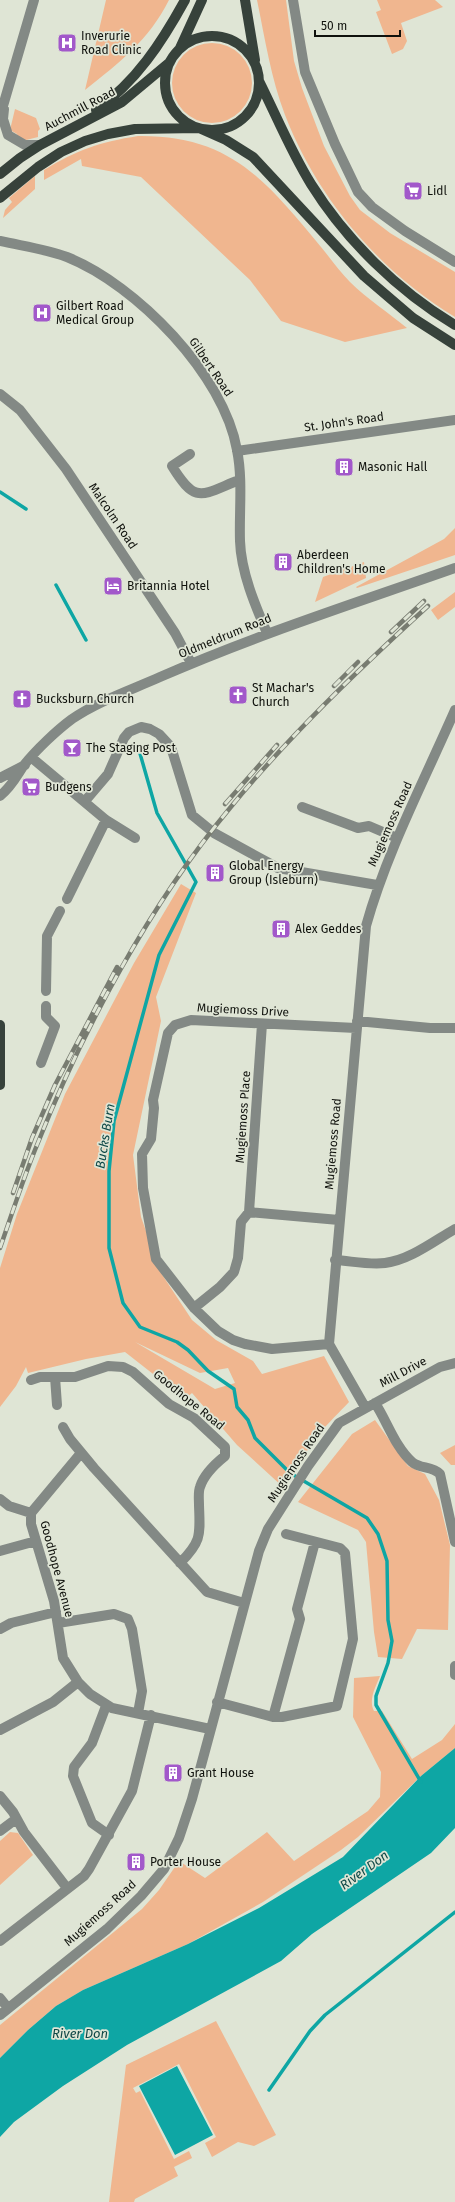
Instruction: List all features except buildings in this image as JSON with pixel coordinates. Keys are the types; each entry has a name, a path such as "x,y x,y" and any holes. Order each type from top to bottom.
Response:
{"main road":[{"path":"63,132 110,101 137,74 185,0"},
{"path":"202,0 180,49 170,62 166,86 169,102 184,121 226,140 253,157 364,276 413,318 455,344"},
{"path":"0,198 27,175 61,152 90,139 135,129 224,129 236,124 246,116 254,106 258,94 259,81 245,0"},
{"path":"180,49 199,38 222,37 242,46 256,64"},
{"name":"Auchmill Road","path":"0,174 40,145 122,102 170,62"},
{"path":"259,81 311,184 342,225 370,258 391,278 424,304 455,325"},
{"path":"0,1025 0,1085"}],"street":[{"path":"34,0 2,111 8,135 13,140 25,145 40,145"},
{"path":"293,0 305,72 335,144 358,192 372,207 404,231 455,262"},
{"name":"Gilbert Road","path":"5,242 68,257 102,274 129,293 173,335 216,394 229,420 237,450 240,542 243,562 251,591 267,633"},
{"name":"Malcolm Road","path":"0,394 20,410 66,469 176,633 191,663"},
{"name":"St. John's Road","path":"237,450 455,420"},
{"path":"190,454 172,466 182,483 195,494 203,494 239,480"},
{"name":"Oldmeldrum Road","path":"0,796 15,782 28,761 55,734 74,718 102,703 191,663 267,633 454,569"},
{"name":"Mugiemoss Road","path":"329,1344 335,1260 366,926 377,885 455,710"},
{"path":"85,801 108,774 124,738 129,732 141,727 150,729 160,734 171,747 192,815 214,833 259,859 278,868 377,885"},
{"path":"28,761 85,801 106,820 135,838"},
{"name":"Oldmeldrum Road","path":"1,777 28,761"},
{"path":"302,807 358,828 369,826 397,838"},
{"path":"66,899 106,820"},
{"path":"46,991 47,936 60,911"},
{"path":"41,1062 55,1026 46,1017 46,1006"},
{"name":"Mugiemoss Drive","path":"329,1344 272,1349 245,1344 218,1331 194,1308 156,1259 142,1188 142,1154 151,1139 154,1108 153,1100 161,1058 170,1029 184,1021 262,1024 356,1024 455,1028"},
{"name":"Mugiemoss Place","path":"194,1308 220,1287 234,1272 238,1258 241,1222 249,1212 262,1024"},
{"path":"249,1212 339,1220"},
{"path":"335,1260 374,1263 390,1262 420,1250 455,1229"},
{"path":"329,1344 365,1407"},
{"name":"Mill Drive","path":"365,1407 440,1367 455,1363"},
{"name":"Goodhope Road","path":"31,1380 40,1377 75,1377 114,1366 127,1368 170,1404 194,1418 225,1448 225,1456 214,1465 199,1488 200,1535 196,1544 180,1563"},
{"path":"55,1377 57,1405"},
{"path":"375,1402 406,1456 414,1464 435,1469 440,1474 455,1542"},
{"name":"Mugiemoss Road","path":"0,2015 107,1929 141,1896 164,1869 184,1826 244,1602 268,1529 308,1466 340,1423 365,1407"},
{"path":"62,1427 82,1453 206,1592 244,1602"},
{"name":"Goodhope Avenue","path":"82,1453 31,1513 31,1524 56,1612 63,1658 78,1682 90,1694 106,1706 151,1715 210,1730"},
{"path":"0,1499 9,1506 31,1513"},
{"path":"217,1702 282,1718 337,1706 353,1639 345,1553 340,1548 286,1534"},
{"path":"0,1551 36,1541"},
{"path":"273,1717 300,1619 297,1609 315,1542"},
{"path":"0,1629 11,1623 56,1612"},
{"path":"58,1623 114,1614 128,1619 132,1629 142,1691 138,1713"},
{"path":"455,1666 455,1675"},
{"path":"0,1730 53,1702 78,1682"},
{"path":"106,1706 92,1743 74,1767 73,1776 92,1823 109,1835"},
{"path":"0,1941 84,1876 90,1869 132,1791 151,1715"},
{"path":"0,1796 67,1888"},
{"path":"0,1831 16,1819"},
{"path":"0,1998 8,2008"}],"shaded area":[{"path":"106,0 169,0 143,39 110,70 85,90"},
{"path":"257,0 286,0 294,61 302,88 324,146 350,196 360,210 390,233 455,272 455,317 427,299 376,255 333,203 314,175 298,146 280,101"},
{"path":"377,0 435,0 443,7 401,23 407,41 403,49 392,54 376,12 381,10"},
{"path":"212,43 227,46 240,55 249,68 252,83 249,98 240,111 227,120 212,123 197,120 184,111 175,98 172,83 175,68 184,55 197,46"},
{"path":"15,109 36,118 40,129 38,131 38,137 26,140 18,138 17,134 10,130"},
{"path":"138,136 170,138 198,144 222,153 244,166 282,202 350,282 407,328 345,342 281,321 250,280 141,177 82,166 81,159 44,180 44,170 67,157 100,144"},
{"path":"35,176 35,189 3,218 5,210 12,202 9,198"},
{"path":"455,528 455,555 357,588 356,587 444,539"},
{"path":"364,562 366,578 315,602 323,577"},
{"path":"455,592 455,607 438,620 431,610"},
{"path":"181,884 196,893 156,997 161,1021 133,1155 141,1217 161,1273 192,1320 216,1340 253,1361 262,1374 324,1356 349,1402 313,1442 298,1470 296,1468 283,1487 237,1445 192,1393 185,1399 125,1352 86,1359 28,1373 26,1367 16,1386 0,1407 0,1268 17,1214 65,1094 134,963","holes":["135,1342 200,1373 228,1368 235,1383 215,1389"]},
{"path":"375,1420 408,1466 425,1474 439,1500 450,1545 448,1630 417,1629 402,1659 378,1657 374,1632 366,1542 358,1530 298,1502 352,1434"},
{"path":"455,1445 455,1465 451,1465 440,1453"},
{"path":"380,1676 372,1698 372,1707 374,1711 382,1711 412,1759 442,1740 455,1724 455,1748 421,1776 358,1837 341,1850 263,1902 188,1944 83,1990 56,2006 28,2030 0,2058 0,2025 142,1909 159,1890 179,1861 205,1878 267,1832 294,1861 368,1811 380,1797 381,1772 353,1717 354,1678"},
{"path":"10,1832 18,1833 33,1855 0,1885 0,1841"},
{"path":"216,2021 276,2135 254,2146 238,2142 212,2157 205,2143 216,2137 179,2064 133,2088 136,2093 140,2091 174,2159 189,2151 192,2158 174,2167 178,2176 135,2199 134,2202 109,2202 126,2065"}],"water":[{"name":"River Don","path":"455,1748 455,1828 431,1853 312,1934 281,1961 127,2045 63,2086 14,2122 0,2137 0,2058 28,2030 56,2006 83,1990 188,1944 259,1908 343,1857 421,1776"},
{"path":"177,2066 213,2135 175,2155 139,2086"}],"waterway":[{"name":"Bucks Burn","path":"0,492 26,509"},
{"name":"Bucks Burn","path":"56,585 86,640"},
{"name":"Bucks Burn","path":"139,750 157,813 196,882 159,955 114,1121 109,1171 109,1248 123,1303 140,1327 177,1342 188,1350 208,1371 234,1389 237,1407 248,1420 255,1438 290,1473 367,1518 378,1534 387,1561 388,1620 392,1641 388,1663 376,1696 376,1705 421,1782"},
{"path":"269,2090 310,2031 325,2015 455,1912"}],"railway":[{"path":"391,632 424,601"},
{"path":"0,1248 32,1158 75,1057 121,969 146,926 173,885 201,845 230,808 276,755 350,679 428,606"},
{"path":"334,686 358,662"},
{"path":"225,804 277,745"},
{"path":"13,1193 32,1138 55,1085 117,967"}],"place":[{"name":"Inverurie Road Clinic","path":"67,43"},
{"name":"Lidl","path":"413,191"},
{"name":"Gilbert Road Medical Group","path":"42,313"},
{"name":"Masonic Hall","path":"344,467"},
{"name":"Aberdeen Children's Home","path":"283,562"},
{"name":"Britannia Hotel","path":"113,586"},
{"name":"St Machar's Church","path":"238,695"},
{"name":"Bucksburn Church","path":"22,699"},
{"name":"The Staging Post","path":"72,748"},
{"name":"Budgens","path":"31,787"},
{"name":"Global Energy Group (Isleburn)","path":"215,873"},
{"name":"Alex Geddes","path":"281,929"},
{"name":"Grant House","path":"173,1773"},
{"name":"Porter House","path":"136,1862"}]}
